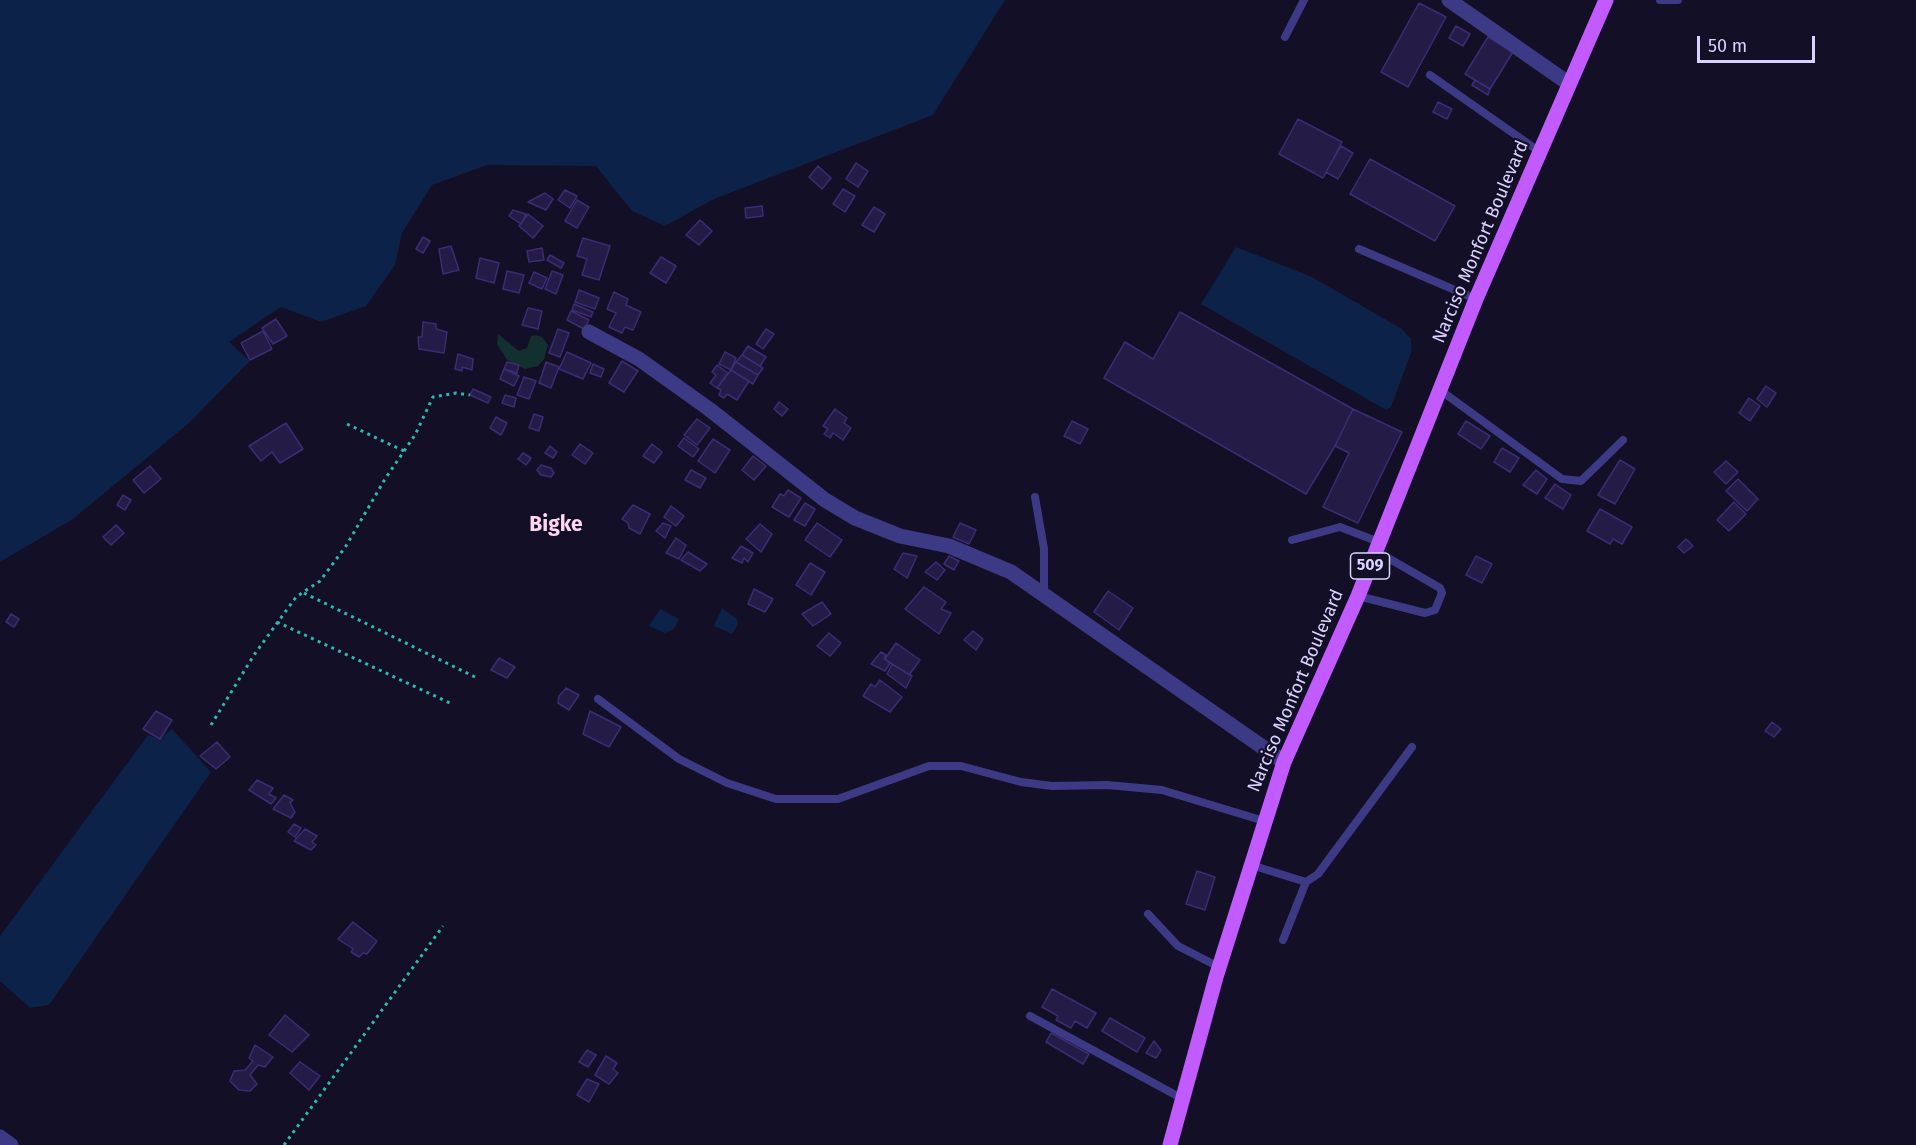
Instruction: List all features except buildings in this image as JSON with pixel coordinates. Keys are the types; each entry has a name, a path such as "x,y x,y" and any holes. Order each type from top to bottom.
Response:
{"main road":[{"name":"Narciso Monfort Boulevard","path":"1170,1145 1219,967 1284,762 1358,596 1476,299 1606,0"}],"street":[{"path":"1449,0 1568,83"},
{"path":"589,332 639,359 709,408 825,500 855,518 900,536 949,546 1011,572 1284,762"},
{"path":"0,1137 11,1145"}],"lane":[{"path":"1285,37 1304,0"},
{"path":"1660,0 1678,0"},
{"path":"1430,75 1540,152"},
{"path":"1359,249 1476,299"},
{"path":"1440,390 1562,479 1581,481 1623,440"},
{"path":"1035,497 1044,549 1044,594"},
{"path":"1292,540 1340,527 1378,547 1440,588 1442,593 1435,610 1425,613 1358,596"},
{"path":"598,699 679,759 727,783 776,799 838,799 929,766 961,766 1041,785 1107,785 1162,790 1264,821"},
{"path":"1283,940 1306,882 1318,874 1336,853 1412,747"},
{"path":"1251,865 1306,882"},
{"path":"1148,914 1178,946 1219,967"},
{"path":"1030,1016 1183,1099"}],"path":[{"path":"212,724 277,622 302,592 312,589 320,581 346,546 415,435 433,397 456,393 470,395"},
{"path":"347,424 404,451"},
{"path":"302,592 477,678"},
{"path":"277,622 452,704"},
{"path":"284,1145 443,926"}],"green space":[{"path":"498,334 519,351 527,348 531,336 542,337 548,345 544,359 538,366 525,369 507,360 497,344"}],"water":[{"path":"0,0 1005,0 933,115 714,199 665,226 632,211 596,166 487,165 432,185 402,233 395,265 366,306 321,322 281,307 229,342 250,361 189,423 73,519 0,562"},
{"path":"1236,247 1312,277 1402,329 1411,339 1412,350 1391,407 1386,410 1201,304"},
{"path":"722,608 737,619 738,625 732,634 714,626"},
{"path":"660,609 679,619 674,629 665,633 649,626"},
{"path":"172,729 211,772 49,1005 30,1008 0,981 0,936 148,735 160,739"}],"district":[{"name":"Bigke","path":"556,525"}]}
